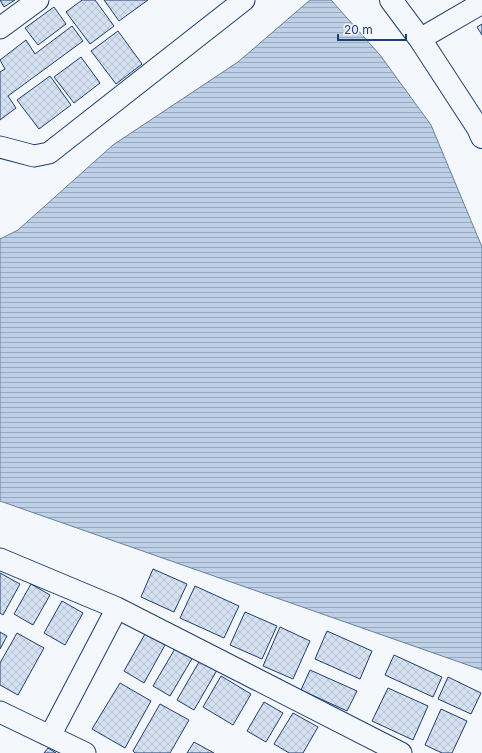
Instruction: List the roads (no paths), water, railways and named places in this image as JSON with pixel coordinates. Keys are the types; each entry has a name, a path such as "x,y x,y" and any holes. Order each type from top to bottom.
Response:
{"street":[{"path":"0,28 38,0"},
{"path":"0,147 34,156 49,152 244,0"},
{"path":"391,0 420,39 478,128 482,137"},
{"path":"420,39 482,3"},
{"path":"0,559 117,608 401,753"},
{"path":"50,736 117,608"},
{"path":"0,712 85,753"}],"water":[{"path":"310,0 331,0 380,55 431,125 482,247 482,670 0,501 0,239 18,230 113,145 238,62"}]}
